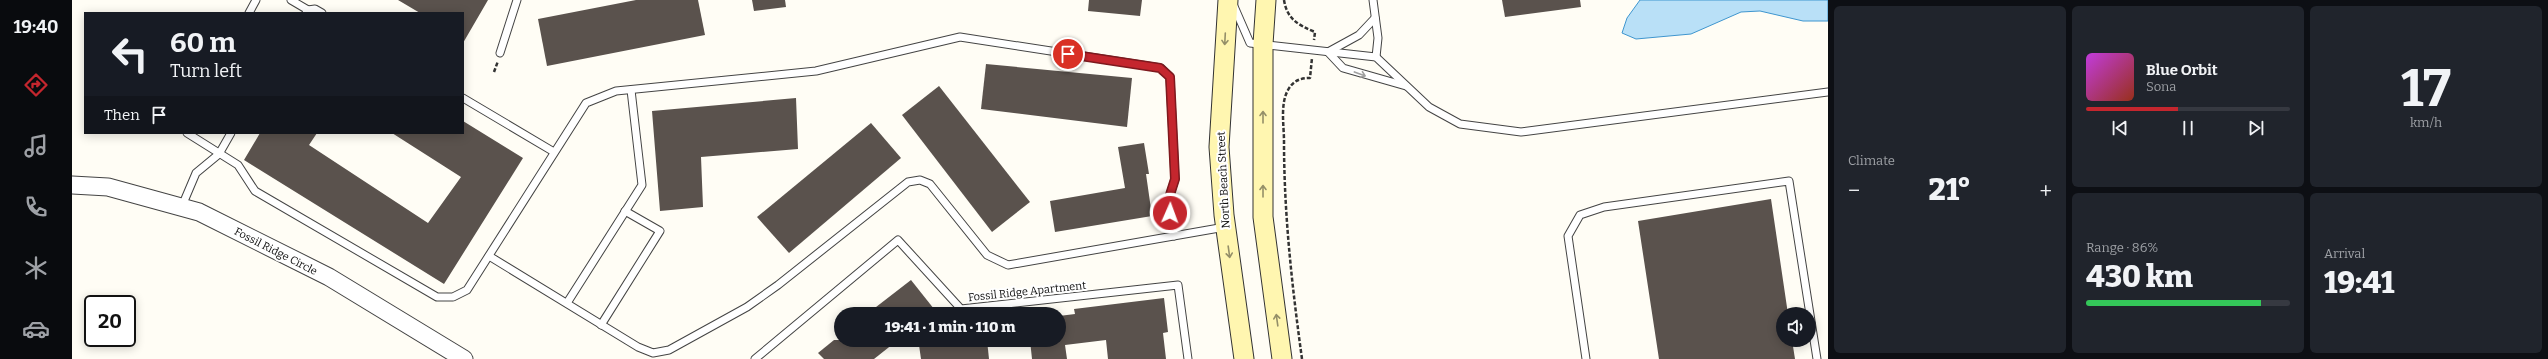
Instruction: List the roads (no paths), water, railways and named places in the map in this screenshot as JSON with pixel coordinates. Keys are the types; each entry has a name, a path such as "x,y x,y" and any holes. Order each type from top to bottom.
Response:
{"main road":[{"name":"North Beach Street","path":"1228,0 1219,147 1225,227 1244,359"},
{"path":"1266,0 1262,44 1263,217 1282,359"}],"street":[{"name":"Fossil Ridge Circle","path":"72,185 108,187 182,206 199,212 329,277 464,359"}],"lane":[{"path":"250,12 256,0"},
{"path":"291,0 307,12 315,9 320,12"},
{"path":"500,53 517,0"},
{"path":"1231,0 1250,44 1262,44 1376,57 1428,107 1460,124 1521,132 1828,92"},
{"path":"1373,0 1378,38 1376,57"},
{"path":"1328,52 1359,35 1375,18"},
{"path":"188,134 238,165 255,191 437,297 453,297 467,290 586,103 616,91 816,71 960,37 1160,68 1170,77 1175,179 1168,201 1174,236"},
{"path":"1328,52 1343,68 1407,86"},
{"path":"567,303 642,185 631,90"},
{"path":"464,99 554,152"},
{"path":"182,206 196,173 219,154 231,134"},
{"path":"489,256 638,348 653,353 669,350 747,307 772,290 908,182 920,180 930,184 987,255 1008,265 1225,227"},
{"path":"1586,359 1568,236 1580,215 1604,207 1789,181 1817,359"},
{"path":"601,325 660,231 625,211"},
{"name":"Fossil Ridge Apartment","path":"755,359 898,240 961,309 1178,285 1188,359"}],"water":[{"path":"1640,0 1828,0 1828,21 1803,21 1760,11 1741,12 1691,34 1636,39 1622,33 1627,18"}]}
